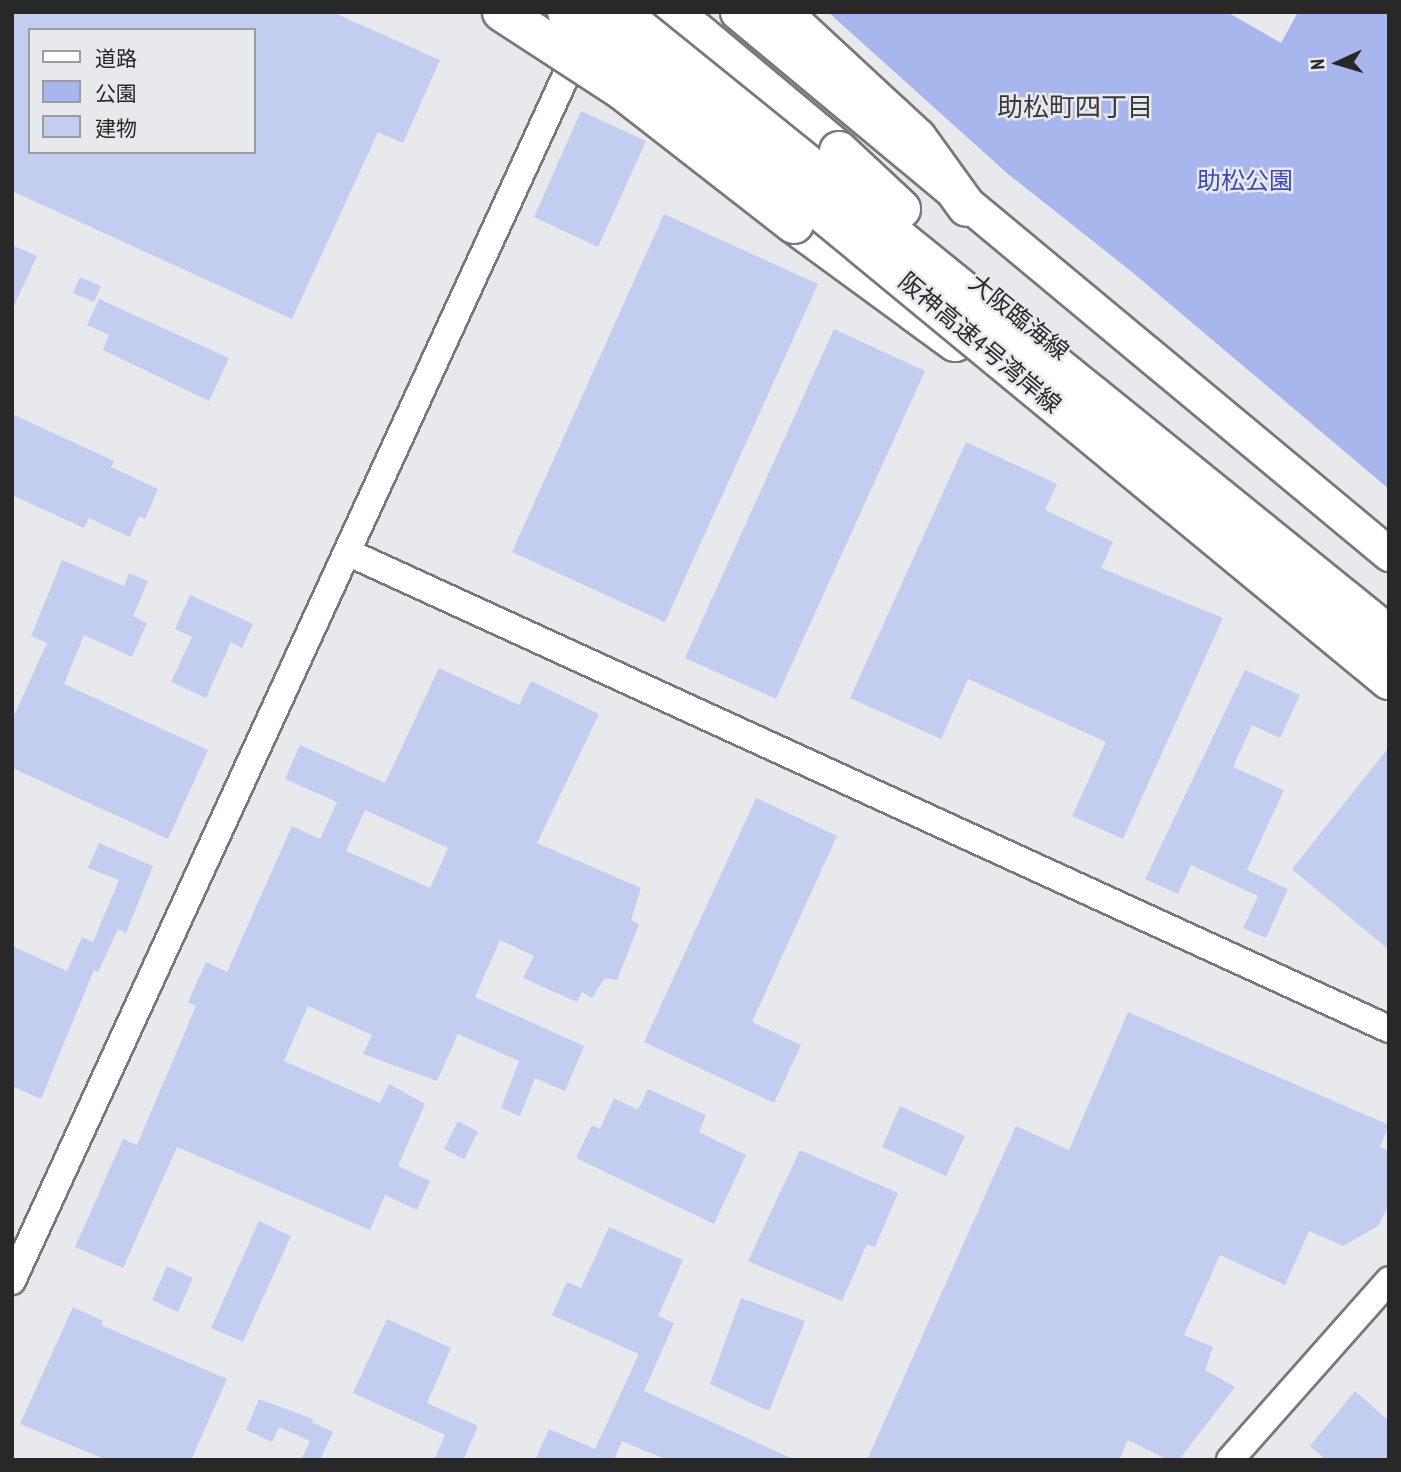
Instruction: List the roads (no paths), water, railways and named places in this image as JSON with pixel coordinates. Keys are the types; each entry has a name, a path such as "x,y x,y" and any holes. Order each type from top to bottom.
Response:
{"highway":[{"path":"502,12 622,90 880,289 1133,469"},
{"path":"520,12 578,49"},
{"name":"阪神高速4号湾岸線","path":"567,12 812,204 1389,680"},
{"name":"阪神高速4号湾岸線","path":"619,12 1389,635"},
{"path":"673,12 839,151 1057,354 1310,569"},
{"path":"781,12 918,138 967,206"}],"main road":[{"name":"大阪臨海線","path":"649,12 1389,621"},
{"path":"737,12 967,206 1389,554"},
{"path":"578,49 790,209 928,286 1035,372 1125,404"}],"street":[{"path":"12,1281 597,12"},
{"path":"346,552 1389,1029"},
{"path":"1230,1460 1389,1280"}],"district":[{"name":"助松町四丁目","path":"1075,107"}],"park label":[{"name":"助松公園","path":"1245,181"}]}
